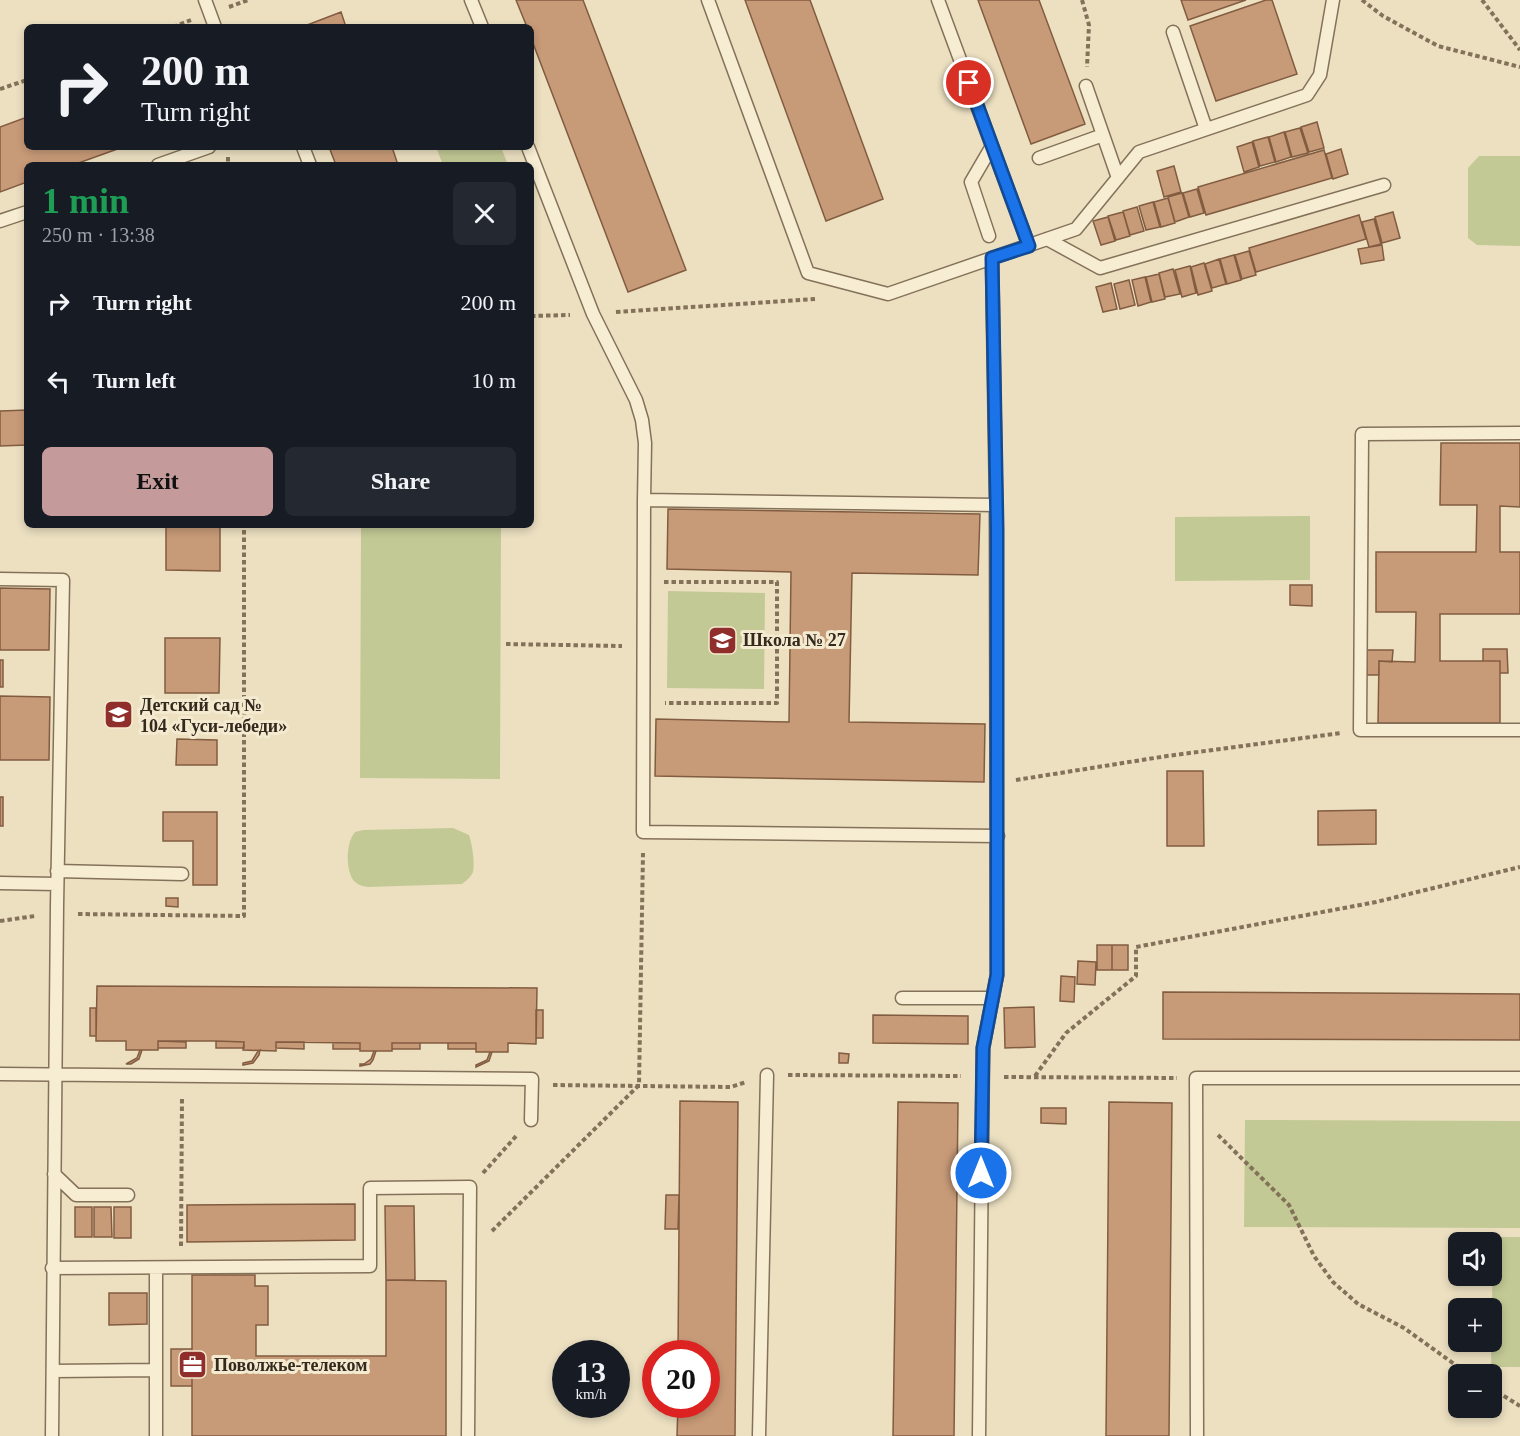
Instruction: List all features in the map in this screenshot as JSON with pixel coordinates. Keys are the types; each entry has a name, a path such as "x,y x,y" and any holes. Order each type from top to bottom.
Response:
{"lane":[{"path":"205,0 214,24"},
{"path":"471,0 481,24"},
{"path":"708,0 808,273 888,294 1076,229 1139,152 1307,95 1320,75 1333,0"},
{"path":"938,0 1029,246"},
{"path":"1173,32 1206,129"},
{"path":"1086,86 1118,178"},
{"path":"1039,158 1103,135"},
{"path":"989,236 971,182 992,146"},
{"path":"166,162 200,150"},
{"path":"534,162 593,314 636,400 642,420 645,443 643,832 998,836"},
{"path":"1047,239 1100,268 1384,185"},
{"path":"0,221 24,213"},
{"path":"979,1436 983,1048 997,975 998,783 992,258"},
{"path":"1520,433 1362,434 1360,730 1520,730"},
{"path":"644,500 996,505"},
{"path":"0,579 63,580 57,871 52,1436"},
{"path":"57,871 182,874"},
{"path":"0,883 57,884"},
{"path":"902,998 992,998"},
{"path":"0,1074 532,1079 531,1120"},
{"path":"759,1436 767,1075"},
{"path":"1197,1436 1196,1078 1520,1078"},
{"path":"54,1174 76,1195 128,1195"},
{"path":"52,1268 370,1266 370,1188 470,1187 468,1436"},
{"path":"156,1268 156,1436"},
{"path":"53,1371 156,1370"}],"path":[{"path":"1082,0 1089,25 1086,86"},
{"path":"1362,0 1383,16 1438,46 1520,68"},
{"path":"1482,0 1520,50"},
{"path":"0,89 24,81"},
{"path":"534,316 817,299"},
{"path":"0,921 57,913 244,916 244,528"},
{"path":"643,703 777,703 777,582 644,582"},
{"path":"506,644 644,647"},
{"path":"998,783 1167,756 1360,730"},
{"path":"469,1254 639,1085 643,832"},
{"path":"1034,1077 1066,1033 1136,976 1136,947 1376,902 1520,867"},
{"path":"532,1085 731,1087 767,1075 1196,1078"},
{"path":"181,1268 182,1076"},
{"path":"1196,1113 1289,1205 1314,1256 1333,1282 1358,1304 1404,1328 1454,1364"},
{"path":"470,1187 531,1120"},
{"path":"1502,1395 1520,1406"}],"green space":[{"path":"437,150 502,150 507,162 442,162"},
{"path":"1479,156 1520,156 1520,246 1477,245 1468,238 1468,168"},
{"path":"1310,516 1310,580 1175,581 1175,517"},
{"path":"361,528 501,528 500,779 360,778"},
{"path":"668,591 765,593 764,689 667,688"},
{"path":"453,828 469,835 472,848 473,872 462,884 368,887 357,883 351,876 348,849 355,832"},
{"path":"1245,1120 1520,1121 1520,1228 1244,1227"},
{"path":"1502,1237 1520,1237 1520,1367 1502,1367 1502,1364 1491,1364 1491,1352 1502,1352 1502,1298 1492,1298 1492,1286 1502,1286"}],"building":[{"path":"516,0 583,0 686,270 628,292 534,46 534,24 526,24"},
{"path":"745,0 810,0 883,199 826,221"},
{"path":"978,0 1039,0 1085,124 1031,144"},
{"path":"1181,0 1246,0 1188,20"},
{"path":"1266,0 1272,0 1297,74 1216,101 1190,26"},
{"path":"341,12 345,24 310,24"},
{"path":"24,118 24,150 115,150 81,162 24,162 24,183 0,192 0,127"},
{"path":"1317,122 1324,148 1309,152 1301,127"},
{"path":"1300,128 1308,153 1292,157 1285,132"},
{"path":"1284,132 1291,157 1276,162 1269,137"},
{"path":"1268,137 1275,162 1260,166 1253,141"},
{"path":"1252,142 1259,167 1244,172 1237,147"},
{"path":"1341,149 1348,174 1333,179 1326,154"},
{"path":"330,150 393,150 397,162 335,162"},
{"path":"1324,150 1332,178 1206,215 1198,187"},
{"path":"1174,166 1181,192 1164,197 1157,171"},
{"path":"1197,189 1204,213 1190,217 1183,193"},
{"path":"1182,193 1189,217 1175,222 1168,197"},
{"path":"1168,198 1175,223 1161,227 1154,202"},
{"path":"1153,202 1160,227 1146,230 1139,206"},
{"path":"1137,207 1144,231 1130,235 1123,211"},
{"path":"1123,212 1130,236 1116,240 1108,216"},
{"path":"1393,212 1400,238 1382,243 1375,217"},
{"path":"1359,215 1366,239 1256,272 1249,248"},
{"path":"1108,217 1115,241 1101,245 1093,221"},
{"path":"1374,219 1381,244 1369,247 1362,222"},
{"path":"1382,245 1384,260 1361,264 1358,249"},
{"path":"1249,251 1256,275 1242,279 1235,255"},
{"path":"1234,255 1241,280 1227,284 1220,259"},
{"path":"1219,259 1226,284 1212,288 1205,264"},
{"path":"1204,263 1212,291 1198,295 1191,267"},
{"path":"1190,266 1196,293 1182,297 1175,270"},
{"path":"1173,269 1180,294 1165,297 1159,273"},
{"path":"1159,274 1165,299 1152,302 1146,277"},
{"path":"1145,277 1151,302 1138,306 1132,280"},
{"path":"1129,280 1135,305 1120,309 1114,284"},
{"path":"1111,283 1117,309 1103,312 1096,287"},
{"path":"24,410 24,445 0,446 0,411"},
{"path":"1441,443 1520,443 1520,507 1500,506 1500,552 1520,552 1520,614 1440,614 1440,661 1500,661 1500,723 1378,723 1379,661 1415,662 1416,612 1376,612 1376,552 1476,552 1477,505 1440,505"},
{"path":"668,509 980,514 978,575 852,573 849,722 985,724 984,782 655,776 656,719 789,722 791,572 667,569"},
{"path":"166,528 220,528 220,571 166,570"},
{"path":"1290,585 1312,585 1312,606 1290,605"},
{"path":"0,588 50,589 49,650 0,650"},
{"path":"165,638 220,638 219,693 165,693"},
{"path":"1483,649 1507,649 1508,673 1500,673 1500,661 1483,661"},
{"path":"1367,650 1393,650 1392,662 1379,661 1379,675 1367,675"},
{"path":"0,660 3,660 3,687 0,687"},
{"path":"0,696 50,697 49,760 0,760"},
{"path":"177,739 217,740 217,765 176,765"},
{"path":"1167,771 1203,771 1204,846 1167,846"},
{"path":"0,797 3,797 3,826 0,826"},
{"path":"1376,810 1376,844 1318,845 1318,811"},
{"path":"163,812 217,812 217,885 193,885 193,841 163,841"},
{"path":"166,898 178,898 178,907 166,906"},
{"path":"1097,945 1112,945 1112,970 1097,970"},
{"path":"1112,945 1128,945 1128,970 1112,970"},
{"path":"1078,961 1096,962 1095,985 1077,984"},
{"path":"1061,976 1075,977 1074,1002 1060,1001"},
{"path":"97,986 537,988 536,1044 508,1043 508,1052 476,1052 476,1043 392,1043 392,1051 360,1051 360,1043 276,1042 276,1051 243,1050 244,1042 158,1041 158,1050 126,1050 126,1041 96,1041"},
{"path":"1163,992 1520,994 1520,1040 1163,1039"},
{"path":"1034,1007 1035,1047 1005,1048 1004,1008"},
{"path":"90,1008 96,1008 96,1036 90,1036"},
{"path":"536,1010 543,1010 543,1038 536,1038"},
{"path":"873,1015 968,1016 968,1044 873,1043"},
{"path":"158,1041 186,1042 186,1048 158,1048"},
{"path":"216,1041 244,1042 244,1048 216,1048"},
{"path":"276,1042 304,1042 304,1049 276,1048"},
{"path":"333,1043 360,1043 360,1049 333,1049"},
{"path":"392,1043 420,1043 420,1049 392,1049"},
{"path":"448,1043 476,1043 476,1049 448,1049"},
{"path":"142,1050 139,1059 126,1064 137,1058"},
{"path":"260,1050 253,1063 243,1065 243,1063 252,1061"},
{"path":"376,1051 370,1064 360,1066 371,1059"},
{"path":"492,1052 489,1061 476,1067 487,1060"},
{"path":"839,1053 849,1054 848,1063 839,1063"},
{"path":"680,1101 738,1102 735,1436 677,1436 678,1418 720,1418 720,1340 678,1340"},
{"path":"898,1102 958,1103 954,1436 893,1436"},
{"path":"1109,1102 1172,1103 1169,1436 1106,1436"},
{"path":"1041,1108 1066,1108 1066,1124 1041,1123"},
{"path":"666,1195 679,1195 678,1229 665,1229"},
{"path":"355,1204 355,1240 187,1242 187,1205"},
{"path":"385,1206 414,1206 415,1280 386,1280"},
{"path":"75,1207 92,1207 92,1237 75,1237"},
{"path":"94,1207 111,1207 112,1237 94,1237"},
{"path":"114,1207 131,1207 131,1238 114,1238"},
{"path":"192,1275 255,1275 255,1286 268,1286 268,1325 256,1325 256,1356 386,1356 386,1280 446,1281 446,1436 192,1436"},
{"path":"109,1293 147,1293 147,1324 109,1325"},
{"path":"171,1349 192,1349 192,1386 171,1386"}],"place":[{"name":"Школа № 27","path":"722,640"},
{"name":"Детский сад № 104 «Гуси-лебеди»","path":"119,715"},
{"name":"Поволжье-телеком","path":"193,1365"}],"route":[{"path":"969,83 1029,246 992,258 997,529 997,975 983,1048 981,1173"}]}
